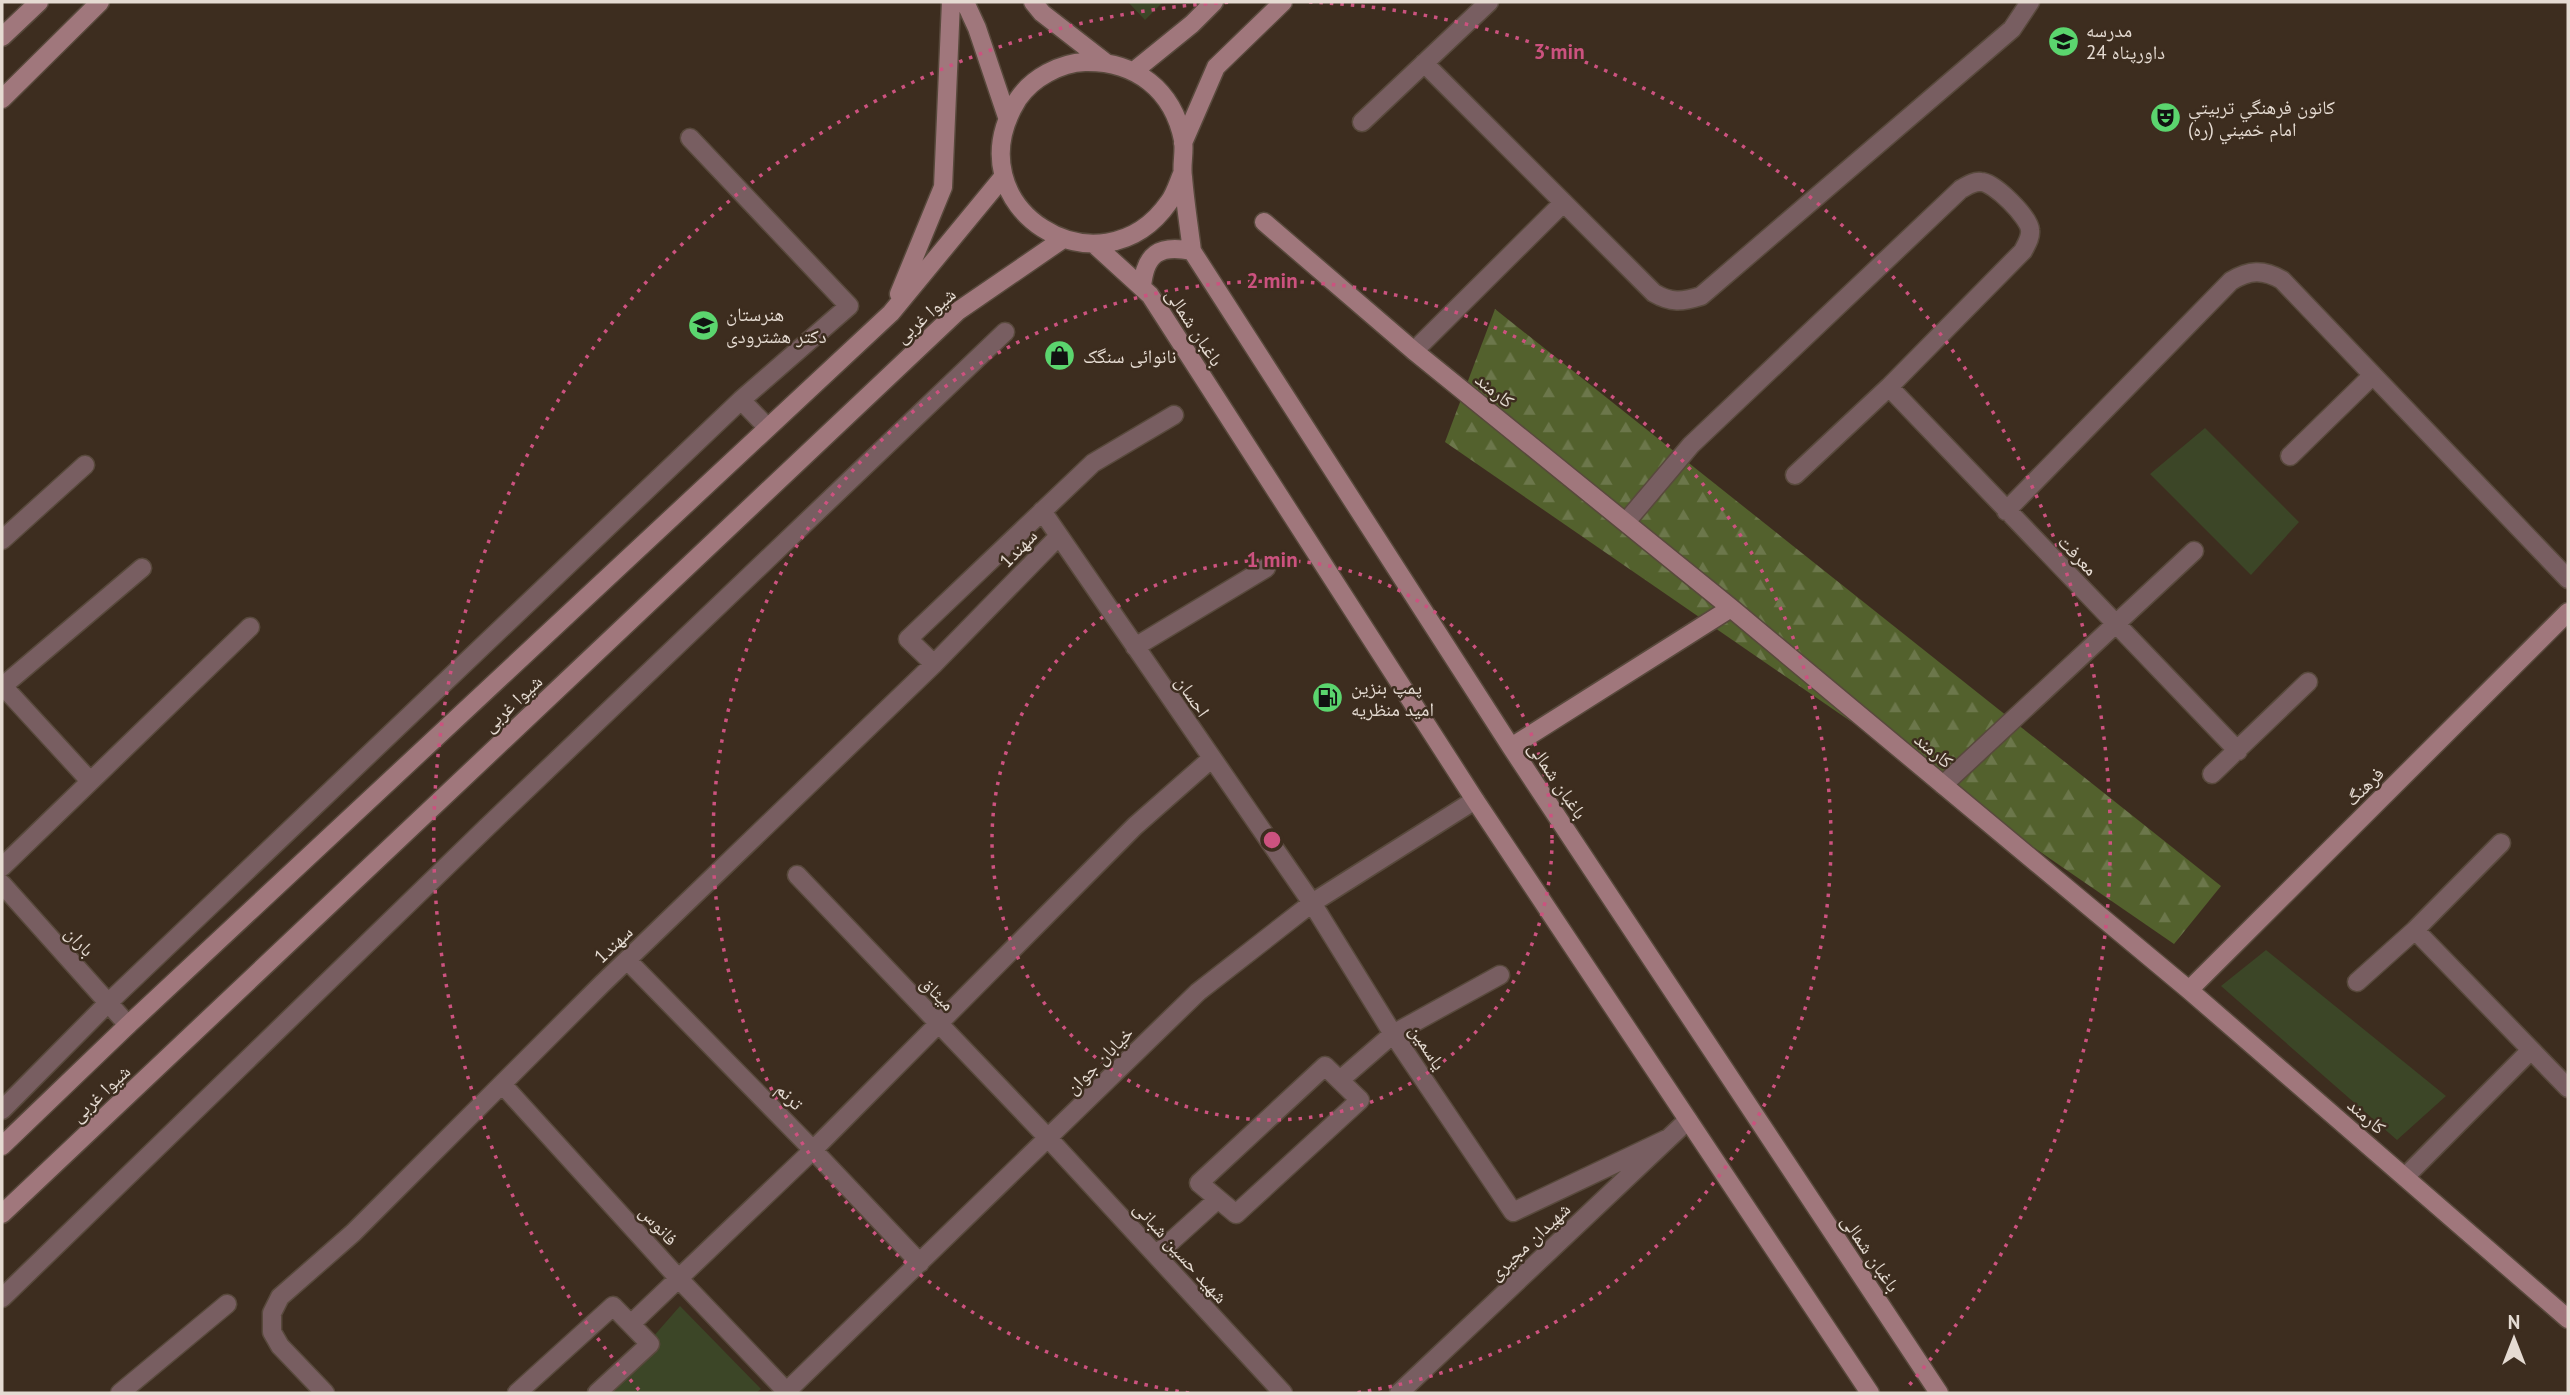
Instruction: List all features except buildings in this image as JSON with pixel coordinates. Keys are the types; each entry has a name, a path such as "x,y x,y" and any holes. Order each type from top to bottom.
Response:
{"street":[{"path":"2,37 40,2"},
{"path":"2,99 100,2"},
{"path":"891,313 943,187 951,2"},
{"path":"965,2 977,28 1007,117"},
{"path":"1033,2 1042,13 1105,62"},
{"path":"1134,71 1192,24 1214,2"},
{"path":"1183,143 1216,67 1283,2"},
{"path":"1362,122 1489,2"},
{"path":"1424,63 1654,293 1668,301 1684,302 1701,296 2012,29 2030,2"},
{"path":"1105,62 1134,71 1158,89 1170,106 1183,143 1182,174 1170,201 1150,224 1123,239 1094,244 1063,239 1037,226 1016,204 1003,177 1000,147 1007,117 1023,92 1047,73 1075,63 1105,62"},
{"path":"2,1110 108,1003 741,400 849,306 690,138"},
{"name":"باغبان شمالی","path":"1182,174 1192,251 1511,747 1939,1393"},
{"name":"شیوا غربی","path":"2,1146 128,1025 891,313 1003,177"},
{"path":"1626,522 1691,445 1961,189 1982,181 1994,186 2026,219 2030,231 2023,251 1889,387 1795,475"},
{"path":"1414,351 1563,203"},
{"name":"کارمند","path":"1264,222 1414,351 1731,608 2189,990 2568,1319"},
{"name":"شیوا غربی","path":"2,1214 958,311 1063,239"},
{"name":"باغبان شمالی","path":"1094,244 1150,295 1475,800 1870,1393"},
{"path":"1142,288 1144,268 1156,253 1173,247 1192,251"},
{"path":"2006,511 2231,281 2256,270 2270,273 2281,280 2568,579"},
{"path":"2,1298 496,818 1005,332"},
{"path":"2290,456 2373,375"},
{"name":"معرفت","path":"1889,387 2238,751"},
{"path":"741,400 767,427"},
{"path":"934,664 908,639 1093,463 1174,415"},
{"path":"2,540 85,465"},
{"name":"احسان","path":"1042,511 1312,902"},
{"name":"1سهند","path":"325,1393 280,1346 272,1332 272,1313 280,1297 353,1233 627,960 934,664 1059,536"},
{"path":"1943,785 2194,551"},
{"path":"90,781 2,686 142,568"},
{"path":"1135,647 1266,568"},
{"path":"1511,747 1731,608"},
{"name":"فرهنگ","path":"2189,990 2568,612"},
{"path":"2,867 250,626"},
{"path":"2212,774 2308,682"},
{"path":"632,1323 680,1280 940,1025 1135,826 1211,759"},
{"name":"خیابان جوان","path":"787,1393 1198,992 1312,902 1475,800"},
{"path":"2357,982 2415,930 2501,843"},
{"name":"میثاق","path":"797,875 1049,1139"},
{"name":"باران","path":"2,884 128,1025"},
{"name":"یاسمین","path":"1312,902 1394,1034 1513,1212 1669,1138"},
{"path":"2415,930 2568,1088"},
{"name":"ترنم","path":"627,960 920,1263"},
{"path":"1340,1080 1394,1034 1500,975"},
{"path":"2405,1177 2531,1050"},
{"path":"1325,1066 1360,1100 1237,1214 1218,1199 1199,1183 1325,1066"},
{"name":"فانوس","path":"502,1084 787,1393"},
{"name":"شهیدان مجیری","path":"1399,1393 1688,1119"},
{"name":"شهید حسین شبانی","path":"1049,1139 1283,1393"},
{"path":"1156,1255 1218,1199"},
{"path":"120,1393 227,1304"},
{"path":"517,1393 612,1306 650,1343 597,1393"}],"green space":[{"path":"1128,2 1163,2 1145,20"},
{"path":"1495,309 2221,886 2174,944 1445,442"},
{"path":"2205,428 2299,522 2251,575 2150,474"},
{"path":"2266,950 2446,1096 2397,1140 2221,986"},
{"path":"680,1306 761,1389 756,1393 604,1393"}],"place":[{"name":"مدرسه داورپناه 24","path":"2063,41"},
{"name":"كانون فرهنگي تربيتي امام خميني (ره)","path":"2165,118"},
{"name":"هنرستان دکتر هشترودی","path":"703,325"},
{"name":"نانوائی سنگک","path":"1060,356"},
{"name":"پمپ بنزین امید منظریه","path":"1328,698"}]}
